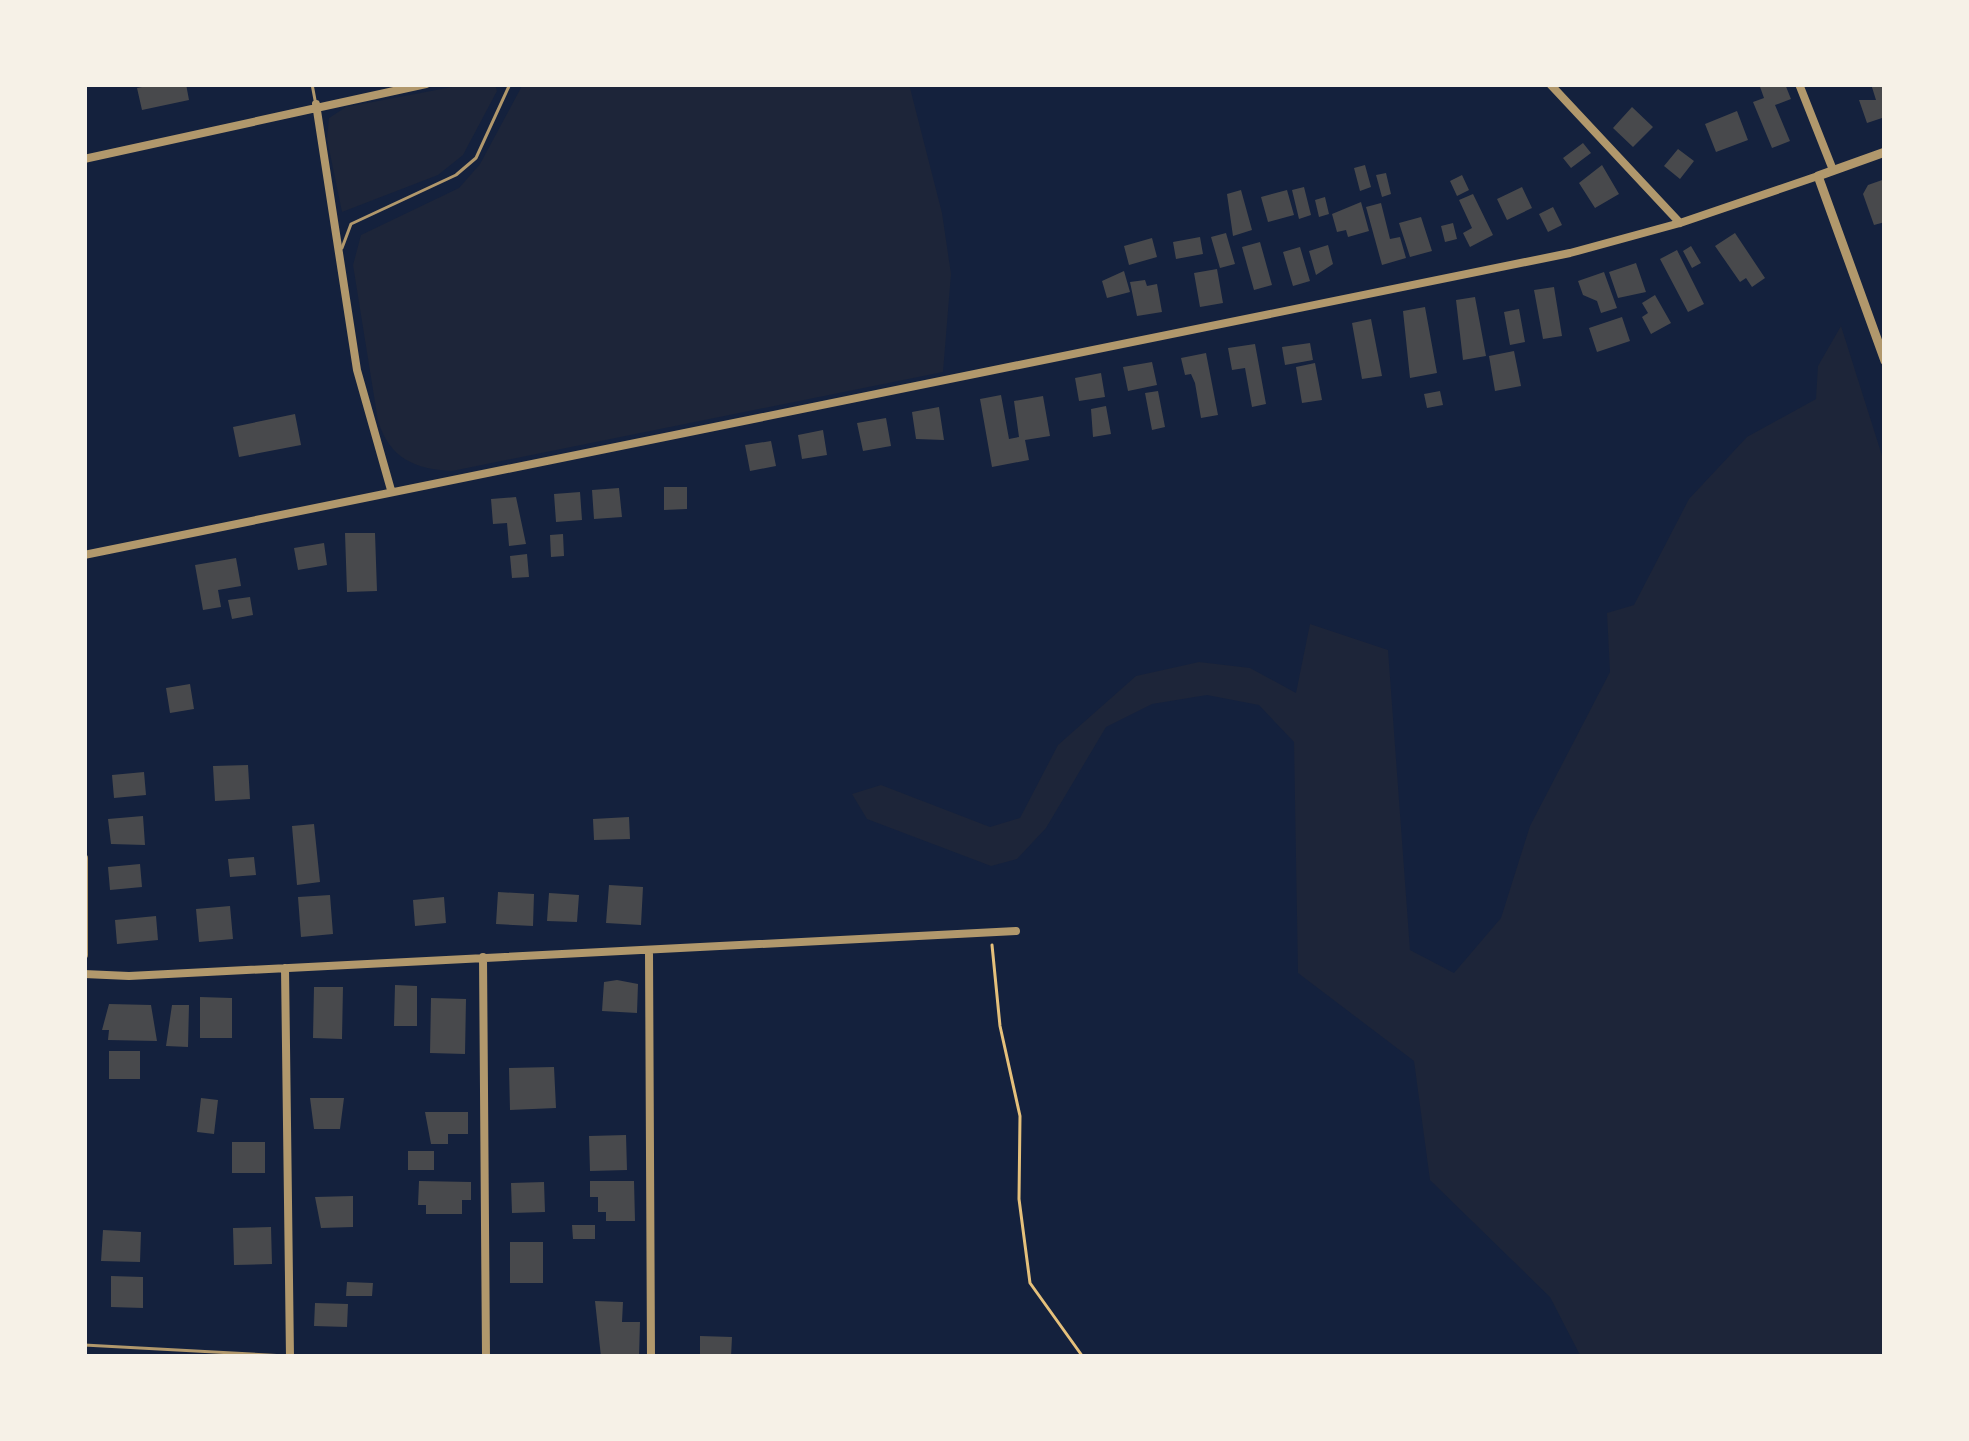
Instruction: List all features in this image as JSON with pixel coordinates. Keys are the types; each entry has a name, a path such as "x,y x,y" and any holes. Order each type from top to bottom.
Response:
{"street":[{"path":"84,159 316,104 426,84"},
{"path":"1550,84 1680,224"},
{"path":"1799,84 1833,170"},
{"path":"316,104 357,370 370,433 391,490"},
{"path":"84,555 1482,271 1680,224 1885,152"},
{"path":"1818,176 1882,341 1885,361"},
{"path":"84,858 84,955"},
{"path":"84,974 649,952 1016,931"},
{"path":"649,952 651,1357"},
{"path":"483,957 486,1357"},
{"path":"285,968 290,1356"}],"lane":[{"path":"312,84 316,104"},
{"path":"341,249 351,224 456,176 476,158 510,84"},
{"path":"84,1345 318,1357"}],"path":[{"path":"991,932 1000,1026 1020,1116 1019,1199 1030,1283 1083,1357"}],"shaded area":[{"path":"468,84 495,84 497,91 463,155 438,175 342,212 327,139 329,118 346,107"},
{"path":"523,84 909,84 942,213 951,274 943,372 452,471 406,460 389,445 378,421 353,265 361,235 459,188 480,164"},
{"path":"1841,326 1885,465 1885,1357 1581,1357 1550,1297 1430,1180 1414,1061 1298,973 1294,742 1259,705 1207,695 1152,704 1106,727 1046,828 1017,859 991,866 867,819 852,794 881,785 990,827 1020,818 1058,745 1136,676 1199,662 1250,668 1296,693 1310,624 1388,650 1410,950 1454,973 1501,918 1530,826 1610,672 1607,613 1634,605 1689,499 1747,437 1816,399 1818,366"}],"building":[{"path":"186,84 189,100 142,110 137,88"},
{"path":"1759,84 1785,84 1791,99 1775,105 1790,141 1772,148 1753,102 1764,98"},
{"path":"1871,84 1885,84 1885,117 1867,123 1859,100 1876,100"},
{"path":"1632,107 1653,127 1633,147 1613,128"},
{"path":"1737,111 1748,140 1716,152 1705,124"},
{"path":"1583,143 1591,153 1571,168 1563,158"},
{"path":"1678,149 1694,161 1680,179 1664,166"},
{"path":"1365,165 1371,187 1360,191 1354,168"},
{"path":"1602,165 1619,194 1595,208 1579,183"},
{"path":"1386,173 1391,194 1382,197 1376,175"},
{"path":"1462,175 1469,190 1457,196 1450,181"},
{"path":"1885,179 1885,222 1874,225 1863,194 1868,185"},
{"path":"1304,187 1311,215 1299,219 1292,190"},
{"path":"1522,187 1532,208 1507,220 1497,199"},
{"path":"1241,190 1252,230 1233,236 1227,194"},
{"path":"1287,190 1294,215 1268,222 1261,197"},
{"path":"1473,194 1493,235 1470,247 1463,233 1472,228 1459,200"},
{"path":"1325,197 1329,214 1319,217 1315,200"},
{"path":"1361,202 1369,231 1348,237 1346,230 1337,232 1332,214"},
{"path":"1381,203 1390,239 1400,237 1406,258 1382,265 1366,207"},
{"path":"1553,207 1562,225 1548,232 1539,214"},
{"path":"1421,217 1432,251 1410,257 1399,223"},
{"path":"1453,223 1457,239 1445,242 1441,226"},
{"path":"1226,233 1235,264 1220,268 1211,237"},
{"path":"1735,233 1765,278 1752,287 1746,278 1740,282 1715,246"},
{"path":"1200,237 1203,254 1176,259 1173,242"},
{"path":"1152,238 1157,257 1129,265 1124,246"},
{"path":"1260,242 1272,285 1254,290 1242,247"},
{"path":"1328,245 1333,264 1316,275 1309,251"},
{"path":"1691,246 1701,263 1692,268 1683,251"},
{"path":"1300,247 1310,281 1293,286 1283,252"},
{"path":"1677,250 1704,304 1688,312 1660,259"},
{"path":"1636,263 1646,292 1618,298 1609,272"},
{"path":"1217,269 1223,303 1200,307 1194,273"},
{"path":"1124,271 1130,292 1107,298 1102,281"},
{"path":"1604,272 1617,308 1601,313 1597,301 1583,295 1578,281"},
{"path":"1145,280 1147,286 1157,284 1162,312 1137,316 1130,282"},
{"path":"1554,287 1562,336 1543,339 1534,290"},
{"path":"1655,295 1671,323 1651,334 1642,317 1648,313 1642,303"},
{"path":"1475,297 1486,356 1463,360 1456,300"},
{"path":"1425,307 1437,373 1410,378 1403,311"},
{"path":"1519,309 1525,342 1510,345 1504,312"},
{"path":"1622,317 1630,341 1597,352 1589,328"},
{"path":"1371,319 1382,376 1362,379 1352,323"},
{"path":"1310,343 1313,360 1285,365 1282,347"},
{"path":"1255,344 1266,404 1252,407 1245,368 1232,370 1228,348"},
{"path":"1514,351 1521,386 1495,391 1489,356"},
{"path":"1206,353 1218,415 1201,418 1195,383 1191,374 1185,375 1181,358"},
{"path":"1152,362 1157,385 1128,391 1123,367"},
{"path":"1315,363 1322,400 1302,403 1296,367"},
{"path":"1101,373 1105,397 1079,401 1075,378"},
{"path":"1158,391 1165,427 1152,430 1145,393"},
{"path":"1440,391 1443,405 1427,408 1424,394"},
{"path":"1001,395 1009,439 1019,437 1014,401 1043,396 1050,436 1025,440 1029,460 992,467 980,399"},
{"path":"1106,406 1111,434 1093,437 1091,409"},
{"path":"939,407 944,440 916,439 912,412"},
{"path":"295,414 301,445 239,457 233,427"},
{"path":"886,418 891,446 863,451 857,423"},
{"path":"823,430 827,455 802,459 798,435"},
{"path":"771,441 776,466 750,471 745,445"},
{"path":"664,487 687,487 687,509 664,510"},
{"path":"619,488 622,517 594,519 592,490"},
{"path":"580,492 582,520 556,522 554,494"},
{"path":"516,497 526,544 509,546 507,523 493,524 491,499"},
{"path":"345,533 375,533 377,591 347,592"},
{"path":"563,534 564,556 551,557 550,535"},
{"path":"324,543 327,565 298,570 294,548"},
{"path":"527,554 529,577 512,578 510,556"},
{"path":"236,558 241,586 218,590 221,607 203,610 195,565"},
{"path":"250,597 253,615 232,619 228,600"},
{"path":"190,684 194,709 170,713 166,688"},
{"path":"248,765 250,799 215,801 213,766"},
{"path":"144,772 146,795 114,798 112,775"},
{"path":"143,816 145,845 111,844 108,819"},
{"path":"629,817 630,839 594,840 593,819"},
{"path":"314,824 320,882 297,885 292,826"},
{"path":"254,857 256,875 230,877 228,859"},
{"path":"140,864 142,887 110,890 108,867"},
{"path":"609,885 643,887 641,925 606,923"},
{"path":"498,892 534,894 533,926 496,924"},
{"path":"549,893 579,895 577,922 547,921"},
{"path":"330,895 333,934 301,937 298,897"},
{"path":"444,897 446,923 415,926 413,900"},
{"path":"230,906 233,939 199,942 196,909"},
{"path":"156,916 158,940 117,944 115,920"},
{"path":"604,982 638,984 637,1013 602,1011"},
{"path":"395,985 417,986 417,1026 394,1026"},
{"path":"314,987 343,987 342,1039 313,1038"},
{"path":"200,997 232,998 232,1038 200,1038"},
{"path":"431,998 466,999 465,1054 430,1053"},
{"path":"109,1004 151,1005 157,1041 108,1040 109,1030 102,1030"},
{"path":"172,1005 189,1005 188,1047 166,1046"},
{"path":"109,1051 140,1051 140,1079 109,1079"},
{"path":"554,1067 556,1108 510,1110 509,1068"},
{"path":"201,1098 218,1100 214,1134 197,1132"},
{"path":"310,1098 344,1098 340,1129 314,1129"},
{"path":"425,1112 468,1112 468,1134 448,1134 448,1144 431,1144"},
{"path":"626,1135 627,1170 590,1171 589,1136"},
{"path":"232,1142 265,1142 265,1173 232,1173"},
{"path":"408,1151 434,1151 434,1170 408,1170"},
{"path":"419,1181 471,1182 471,1200 462,1200 462,1214 426,1214 426,1205 418,1205"},
{"path":"590,1181 634,1181 635,1221 606,1221 606,1212 598,1212 598,1197 590,1197"},
{"path":"544,1182 545,1212 512,1213 511,1183"},
{"path":"353,1196 353,1227 321,1228 315,1197"},
{"path":"572,1225 595,1225 595,1239 573,1239"},
{"path":"271,1227 272,1264 234,1265 233,1228"},
{"path":"103,1230 141,1232 140,1262 101,1261"},
{"path":"510,1242 543,1242 543,1283 510,1283"},
{"path":"111,1276 143,1277 143,1308 111,1307"},
{"path":"347,1282 373,1283 372,1296 346,1296"},
{"path":"595,1301 623,1302 622,1322 640,1322 639,1357 601,1357"},
{"path":"315,1303 348,1304 347,1327 314,1326"},
{"path":"700,1336 732,1337 731,1357 700,1357"}]}
